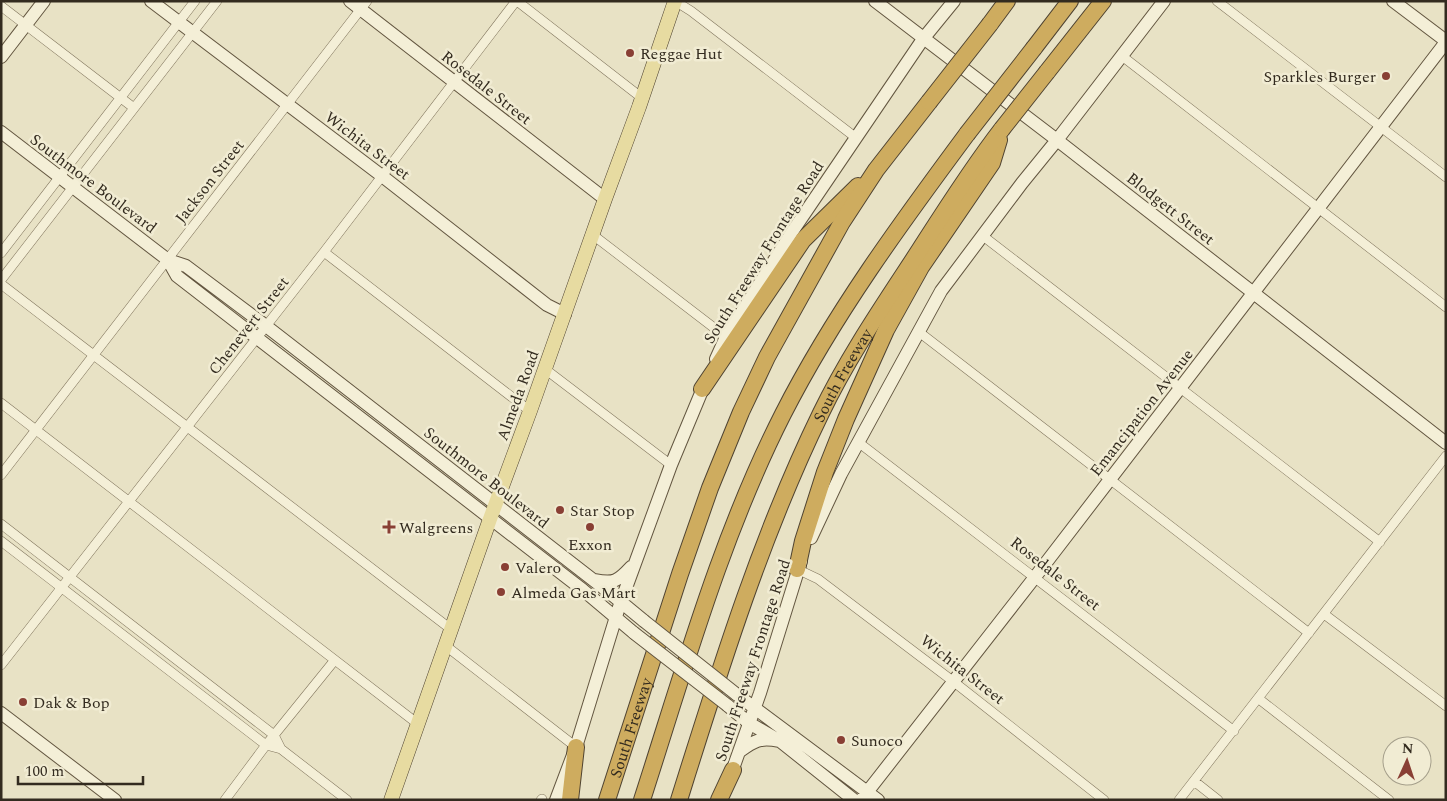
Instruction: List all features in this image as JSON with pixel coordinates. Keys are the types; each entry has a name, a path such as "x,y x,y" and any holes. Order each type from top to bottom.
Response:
{"highway":[{"name":"South Freeway","path":"606,800 710,488 741,412 767,357 842,222 876,170 1008,1"},
{"path":"642,800 697,630 729,540 783,414 812,360 896,229 1070,1"},
{"name":"South Freeway","path":"679,800 708,707 753,576 788,485 822,412 862,338 987,159 1002,130 1103,1"},
{"path":"797,569 803,541 825,472 846,419 886,330 920,267 987,159"},
{"path":"702,389 803,240 876,170"},
{"path":"616,800 652,662"},
{"path":"668,800 708,707"},
{"path":"570,800 576,747"},
{"path":"719,800 733,770"}],"main road":[{"path":"1,57 44,1"},
{"name":"Wichita Street","path":"151,1 382,176 547,305 565,314"},
{"name":"Rosedale Street","path":"350,1 364,5 454,82 605,198"},
{"name":"Almeda Road","path":"391,800 675,1"},
{"name":"Blodgett Street","path":"875,1 1058,140 1446,443"},
{"name":"South Freeway Frontage Road","path":"556,800 576,747 616,617 671,465 702,389 726,337 792,232 855,138 923,39 954,1"},
{"name":"South Freeway Frontage Road","path":"723,800 755,708 797,569 824,508 858,442 941,291 1022,183 1058,140 1164,1"},
{"path":"1393,1 1446,42"},
{"name":"Emancipation Avenue","path":"864,796 954,682 1446,42"},
{"name":"Southmore Boulevard","path":"1,132 168,260 186,266 266,326 591,579 864,796 878,800"},
{"name":"Southmore Boulevard","path":"168,260 177,276 616,617 749,723 780,742 854,800"},
{"path":"417,462 426,450"},
{"path":"591,579 612,582 621,578 636,561"},
{"path":"1,713 115,800"},
{"path":"740,751 753,741 780,742"}],"street":[{"path":"1,253 195,1"},
{"path":"1,280 217,1"},
{"path":"516,1 642,98"},
{"name":"Chenevert Street","path":"1,665 71,578 324,252 516,1"},
{"path":"675,1 691,11 855,138"},
{"path":"1217,1 1446,177"},
{"name":"Jackson Street","path":"1,475 364,5"},
{"path":"1,6 134,108"},
{"path":"1122,56 1446,306"},
{"path":"593,235 726,337"},
{"path":"982,236 1380,542"},
{"path":"324,252 530,411"},
{"path":"1,284 452,630"},
{"path":"919,332 1309,633"},
{"path":"545,369 671,465"},
{"path":"1,404 418,724"},
{"name":"Rosedale Street","path":"858,442 1234,731"},
{"path":"1180,800 1446,456"},
{"path":"1,524 274,735 281,749"},
{"path":"1,541 266,745 281,749 347,800"},
{"name":"Wichita Street","path":"797,569 818,579 954,682 1104,800"},
{"path":"1324,614 1446,706"},
{"path":"446,646 576,747"},
{"path":"225,800 266,745 334,661"},
{"path":"1259,699 1389,800"},
{"path":"1194,781 1218,800"}],"place":[{"name":"Reggae Hut","path":"630,53"},
{"name":"Sparkles Burger","path":"1386,76"},
{"name":"Star Stop","path":"560,510"},
{"name":"Walgreens","path":"389,527"},
{"name":"Exxon","path":"590,527"},
{"name":"Valero","path":"505,567"},
{"name":"Almeda Gas Mart","path":"501,592"},
{"name":"Dak & Bop","path":"23,702"},
{"name":"Sunoco","path":"841,740"}]}
